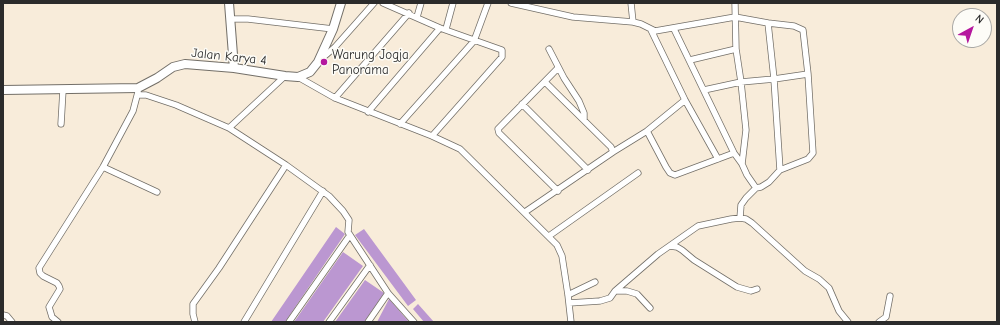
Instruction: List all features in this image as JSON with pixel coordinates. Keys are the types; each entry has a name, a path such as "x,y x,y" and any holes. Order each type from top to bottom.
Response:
{"main road":[{"path":"229,3 234,68"},
{"path":"298,77 310,72 318,62 333,29 341,3"},
{"name":"Jalan Karya 4","path":"3,90 138,91 178,65 234,68 298,77"}],"street":[{"path":"318,62 335,47 374,3"},
{"path":"383,3 474,41 502,50 502,57 432,136"},
{"path":"417,17 421,3"},
{"path":"368,112 443,28 453,3"},
{"path":"400,124 474,41 488,3"},
{"path":"511,3 573,17 633,22 655,31 674,29 735,17 794,26 803,30 808,74 813,153 808,159 780,170 769,182 762,187 756,188 741,205 740,218"},
{"path":"631,3 633,22"},
{"path":"734,3 736,49 746,130 742,164"},
{"path":"336,98 409,13"},
{"path":"231,20 248,19 333,29"},
{"path":"768,23 774,79 780,170"},
{"path":"674,29 734,153 756,188"},
{"path":"651,30 685,100 718,159"},
{"path":"549,49 558,68 579,101 584,113 584,120"},
{"path":"690,60 736,49"},
{"path":"558,68 498,129 499,133 558,191"},
{"path":"704,90 741,82 808,74"},
{"path":"229,128 285,76"},
{"path":"298,77 336,98 368,112 432,136 460,149 557,245 562,256 571,322"},
{"path":"545,82 611,147 614,152"},
{"path":"61,124 63,90"},
{"path":"58,322 52,317 49,307 60,289 59,286 57,283 43,276 40,273 39,268 103,167 133,111 138,91 176,105 229,128 286,165 329,196 349,220 348,232 388,293 414,322"},
{"path":"525,212 647,131 685,100"},
{"path":"522,104 588,170"},
{"path":"647,131 666,167 670,173 674,175 734,153"},
{"path":"196,322 193,314 193,304 223,262 286,165"},
{"path":"103,167 157,192"},
{"path":"548,236 638,173"},
{"path":"244,322 323,191"},
{"path":"569,303 606,300 670,246 693,229 703,224 740,218 746,219 752,223 805,272 819,279 830,288 839,311 848,322"},
{"path":"289,322 350,235"},
{"path":"670,246 677,247 682,250 694,260 737,287 751,291 757,289"},
{"path":"329,322 370,265"},
{"path":"568,295 596,282"},
{"path":"615,291 627,291 638,294 650,308"},
{"path":"369,322 388,293"},
{"path":"878,322 886,317 890,296"},
{"path":"3,315 7,316 12,322"}],"building":[{"path":"336,227 345,234 285,322 271,322"},
{"path":"364,229 416,300 408,306 355,235"},
{"path":"343,252 363,266 323,322 294,322"},
{"path":"365,280 384,293 364,322 335,322"},
{"path":"389,299 409,322 377,322"},
{"path":"418,304 434,322 424,322 413,309"}],"place":[{"name":"Warung Jogja Panorama","path":"324,62"}]}
